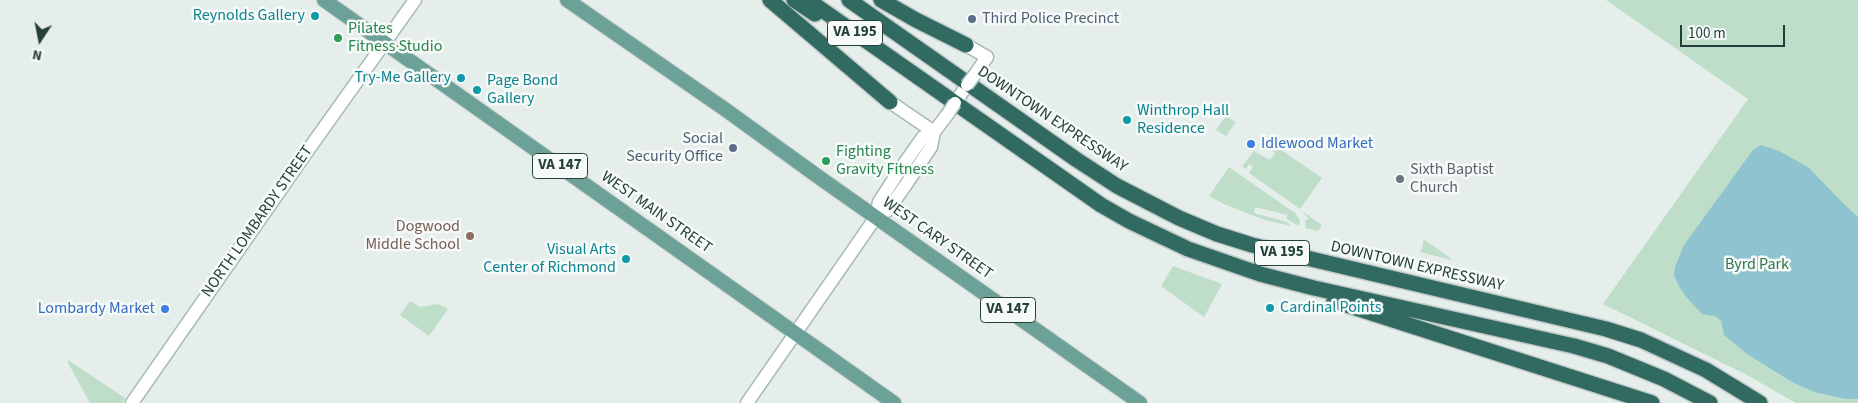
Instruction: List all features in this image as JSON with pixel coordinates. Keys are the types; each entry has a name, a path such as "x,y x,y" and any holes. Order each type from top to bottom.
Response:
{"highway":[{"path":"770,0 890,102"},
{"path":"794,0 851,38 902,66"},
{"name":"VA 195","path":"808,0 1101,205 1137,225 1188,249 1260,274 1314,288 1574,346 1608,356 1664,379 1710,403"},
{"name":"DOWNTOWN EXPRESSWAY","path":"849,0 1077,160 1117,186 1179,218 1252,246 1606,329 1641,340 1676,355 1760,403"},
{"path":"881,0 966,45"},
{"path":"1260,274 1345,305 1652,403"},
{"path":"1742,391 1769,403"}],"main road":[{"name":"WEST MAIN STREET","path":"324,0 894,403"},
{"name":"NORTH LOMBARDY STREET","path":"132,403 415,0"},
{"name":"WEST CARY STREET","path":"567,0 1140,403"},
{"path":"747,403 876,217 888,210 905,186 931,147 934,132 987,57 966,45"},
{"path":"890,102 934,132"}],"green space":[{"name":"Byrd Park","path":"1606,0 1858,0 1858,403 1796,403 1745,374 1603,304 1748,99"},
{"path":"1226,116 1236,122 1226,136 1216,130"},
{"path":"1271,143 1322,178 1300,209 1249,173 1253,167 1249,164 1246,169 1242,166 1254,151 1270,160 1275,153 1268,147"},
{"path":"1229,167 1295,213 1300,220 1299,226 1287,219 1287,215 1255,207 1254,213 1287,222 1291,226 1265,220 1226,205 1209,196"},
{"path":"1302,211 1322,225 1318,231 1306,228 1305,220 1309,219"},
{"path":"1423,239 1452,259 1452,260 1420,252"},
{"path":"1173,266 1222,284 1204,317 1161,286"},
{"path":"410,301 420,307 438,304 448,309 429,336 400,315"},
{"path":"68,360 125,398 123,403 90,403"}],"water":[{"path":"1761,145 1779,151 1808,167 1858,217 1858,399 1846,399 1814,392 1792,382 1747,354 1724,335 1721,321 1715,316 1702,314 1687,298 1674,276 1675,267 1684,245 1753,150"}],"place":[{"name":"Reynolds Gallery","path":"315,16"},
{"name":"Third Police Precinct","path":"972,19"},
{"name":"Pilates Fitness Studio","path":"338,38"},
{"name":"Try-Me Gallery","path":"461,78"},
{"name":"Page Bond Gallery","path":"477,90"},
{"name":"Winthrop Hall Residence","path":"1127,120"},
{"name":"Idlewood Market","path":"1251,144"},
{"name":"Social Security Office","path":"733,148"},
{"name":"Fighting Gravity Fitness","path":"826,161"},
{"name":"Sixth Baptist Church","path":"1400,179"},
{"name":"Dogwood Middle School","path":"470,236"},
{"name":"Visual Arts Center of Richmond","path":"626,259"},
{"name":"Cardinal Points","path":"1270,308"},
{"name":"Lombardy Market","path":"165,309"}]}
